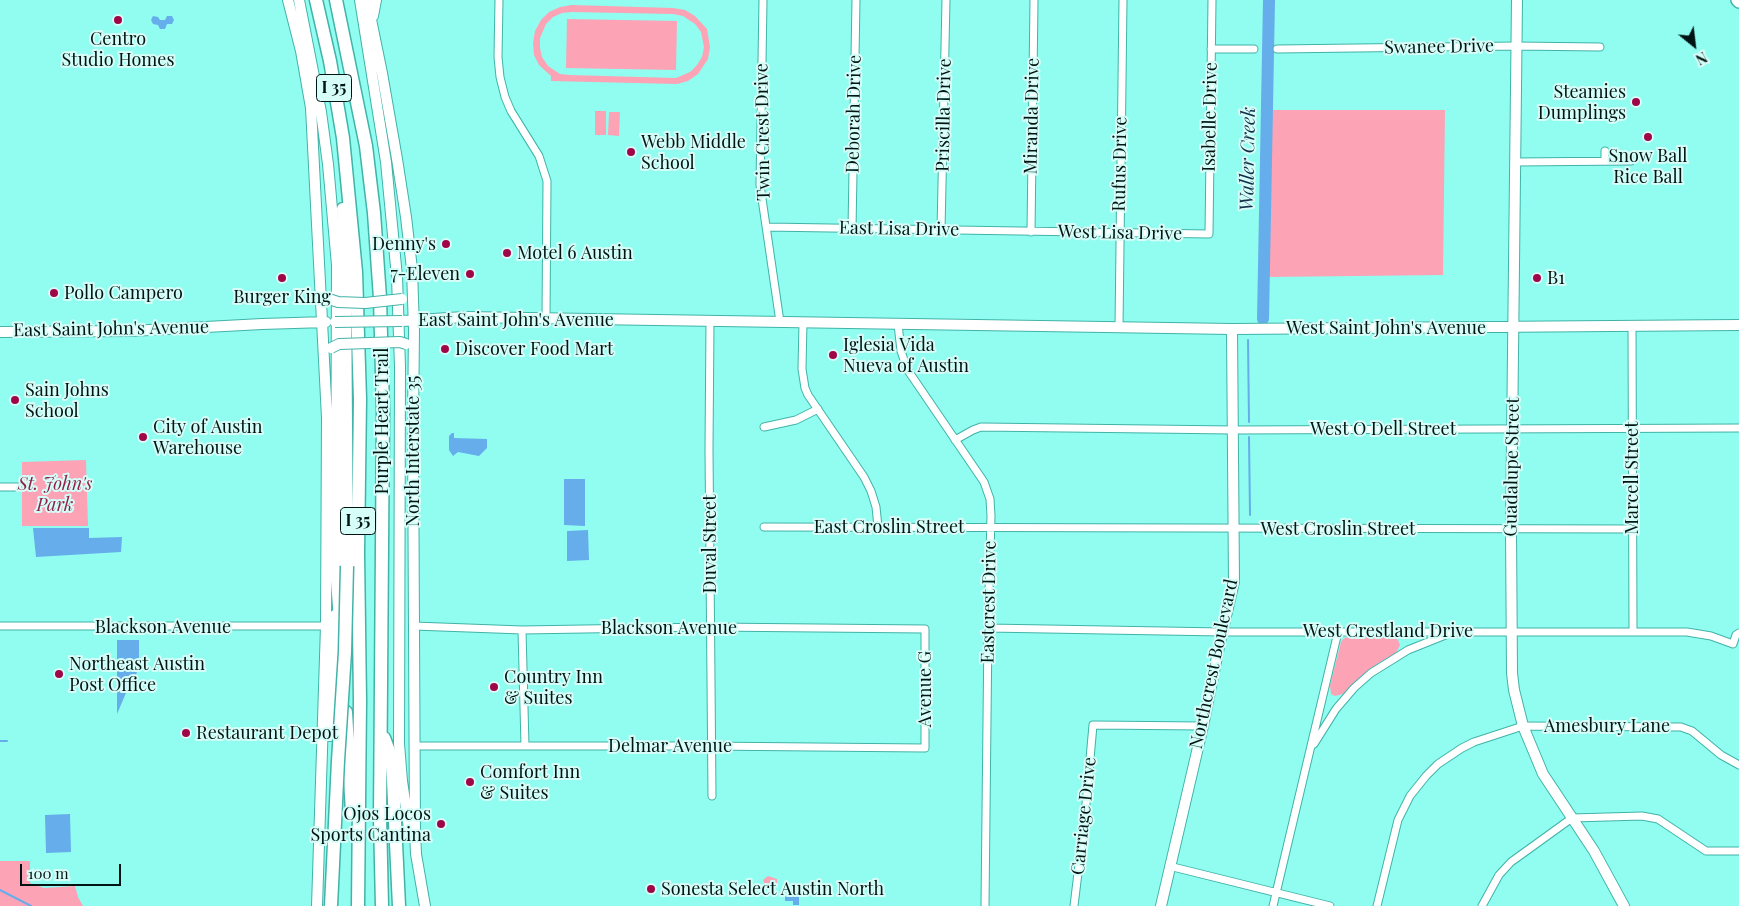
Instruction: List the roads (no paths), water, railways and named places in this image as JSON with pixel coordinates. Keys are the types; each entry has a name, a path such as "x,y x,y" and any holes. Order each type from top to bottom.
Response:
{"highway":[{"name":"Purple Heart Trail","path":"316,0 330,61 343,138 356,272 360,399 358,906"},
{"name":"Purple Heart Trail","path":"337,2 366,146 378,260 382,394 382,729 380,818 382,906"},
{"path":"347,176 343,208 345,295 341,567 351,802 359,866"},
{"path":"331,906 345,652 341,567"},
{"path":"382,729 392,760 399,906"}],"main road":[{"path":"288,0 301,51 311,108 327,418 326,626 317,906"},
{"path":"299,0 321,112 331,190 337,265 341,567 334,648 328,769 320,821"},
{"path":"360,0 386,162 397,277 400,367 399,744 408,830 416,854"},
{"name":"North Interstate 35","path":"367,0 406,217 412,269 414,320 412,426 416,854 425,906"},
{"path":"374,35 373,13 376,0"},
{"name":"Guadalupe Street","path":"1517,0 1511,529 1513,681 1523,726 1543,774 1594,851 1624,906"},
{"path":"320,287 329,299 338,302 365,303 402,299 412,290"},
{"name":"East Saint John's Avenue","path":"0,332 131,331 464,317 1032,326"},
{"name":"West Saint John's Avenue","path":"1032,326 1232,329 1632,325 1739,326"},
{"name":"Northcrest Boulevard","path":"1160,906 1203,726 1234,582 1232,329"},
{"path":"324,356 331,348 339,344 400,342 406,344 414,354"}],"street":[{"path":"499,0 498,57 505,97 511,112 539,156 547,181 546,319"},
{"name":"Twin Crest Drive","path":"763,0 760,185 780,322"},
{"name":"Deborah Drive","path":"852,229 856,0"},
{"name":"Priscilla Drive","path":"941,230 946,0"},
{"name":"Miranda Drive","path":"1031,232 1034,0"},
{"name":"Rufus Drive","path":"1119,327 1123,0"},
{"name":"Isabelle Drive","path":"1209,234 1212,0"},
{"name":"Swanee Drive","path":"1277,49 1516,46 1600,47"},
{"path":"1211,49 1254,49"},
{"path":"1605,151 1605,161"},
{"path":"1516,162 1631,161"},
{"name":"East Lisa Drive","path":"767,227 1031,232"},
{"name":"West Lisa Drive","path":"1031,232 1209,234"},
{"name":"Duval Street","path":"710,321 709,459 712,796"},
{"path":"803,322 802,369 808,395 867,484 876,507 878,527"},
{"name":"Eastcrest Drive","path":"898,324 901,351 907,369 987,488 991,516 985,906"},
{"name":"Marcell Street","path":"1632,325 1632,631"},
{"path":"764,427 796,420 818,409"},
{"name":"West O Dell Street","path":"955,440 981,427 1234,430 1739,428"},
{"path":"0,487 18,487"},
{"name":"East Croslin Street","path":"764,527 1044,528"},
{"name":"West Croslin Street","path":"1044,528 1632,529"},
{"name":"Blackson Avenue","path":"0,626 326,626"},
{"name":"Blackson Avenue","path":"414,626 522,630 710,627 924,629"},
{"name":"West Crestland Drive","path":"988,628 1222,632 1687,632 1710,636 1736,646 1736,635 1739,633"},
{"name":"Avenue G","path":"924,629 926,748"},
{"path":"522,630 525,746"},
{"path":"1309,753 1323,727 1336,709 1354,688 1371,673 1408,650 1456,631"},
{"path":"1273,906 1338,632"},
{"name":"Carriage Drive","path":"1074,906 1093,725 1203,726"},
{"path":"1377,906 1398,820 1410,796 1422,780 1438,764 1462,748 1523,726"},
{"name":"Amesbury Lane","path":"1523,726 1681,727 1692,731 1721,754 1739,765"},
{"name":"Delmar Avenue","path":"414,746 926,748"},
{"path":"1482,906 1499,875 1511,862 1572,818 1642,816 1658,819 1706,851 1739,851"},
{"path":"1169,866 1330,906"}],"water":[{"path":"153,16 158,17 160,20 165,20 167,16 172,16 174,20 172,24 167,24 165,29 160,29 158,25 153,24 151,20"},
{"path":"454,433 454,438 487,439 487,448 479,456 458,452 453,456 449,450 449,436"},
{"path":"564,479 585,479 585,526 564,525"},
{"path":"33,528 89,528 89,538 122,537 121,552 36,557"},
{"path":"588,530 589,560 567,561 567,531"},
{"path":"117,640 139,640 139,666 117,714"},
{"path":"70,814 71,852 46,853 45,815"},
{"path":"785,894 799,894 799,905 793,905 793,901 785,901"}],"waterway":[{"name":"Waller Creek","path":"1263,319 1269,0"},
{"name":"Waller Creek","path":"1248,340 1249,422"},
{"name":"Waller Creek","path":"1249,437 1250,515"},
{"path":"0,741 7,741"},
{"path":"0,890 31,906"}],"place":[{"name":"Centro Studio Homes","path":"118,20"},
{"name":"Steamies Dumplings","path":"1636,102"},
{"name":"Snow Ball Rice Ball","path":"1648,137"},
{"name":"Webb Middle School","path":"631,152"},
{"name":"Denny's","path":"446,244"},
{"name":"Motel 6 Austin","path":"507,253"},
{"name":"7-Eleven","path":"470,274"},
{"name":"Burger King","path":"282,278"},
{"name":"B1","path":"1537,278"},
{"name":"Pollo Campero","path":"54,293"},
{"name":"Discover Food Mart","path":"445,349"},
{"name":"Iglesia Vida Nueva of Austin","path":"833,355"},
{"name":"Sain Johns School","path":"15,400"},
{"name":"City of Austin Warehouse","path":"143,437"},
{"name":"Northeast Austin Post Office","path":"59,674"},
{"name":"Country Inn & Suites","path":"494,687"},
{"name":"Restaurant Depot","path":"186,733"},
{"name":"Comfort Inn & Suites","path":"470,782"},
{"name":"Ojos Locos Sports Cantina","path":"441,824"},
{"name":"Sonesta Select Austin North","path":"651,889"}],"park label":[{"name":"St. John's Park","path":"55,494"}]}
